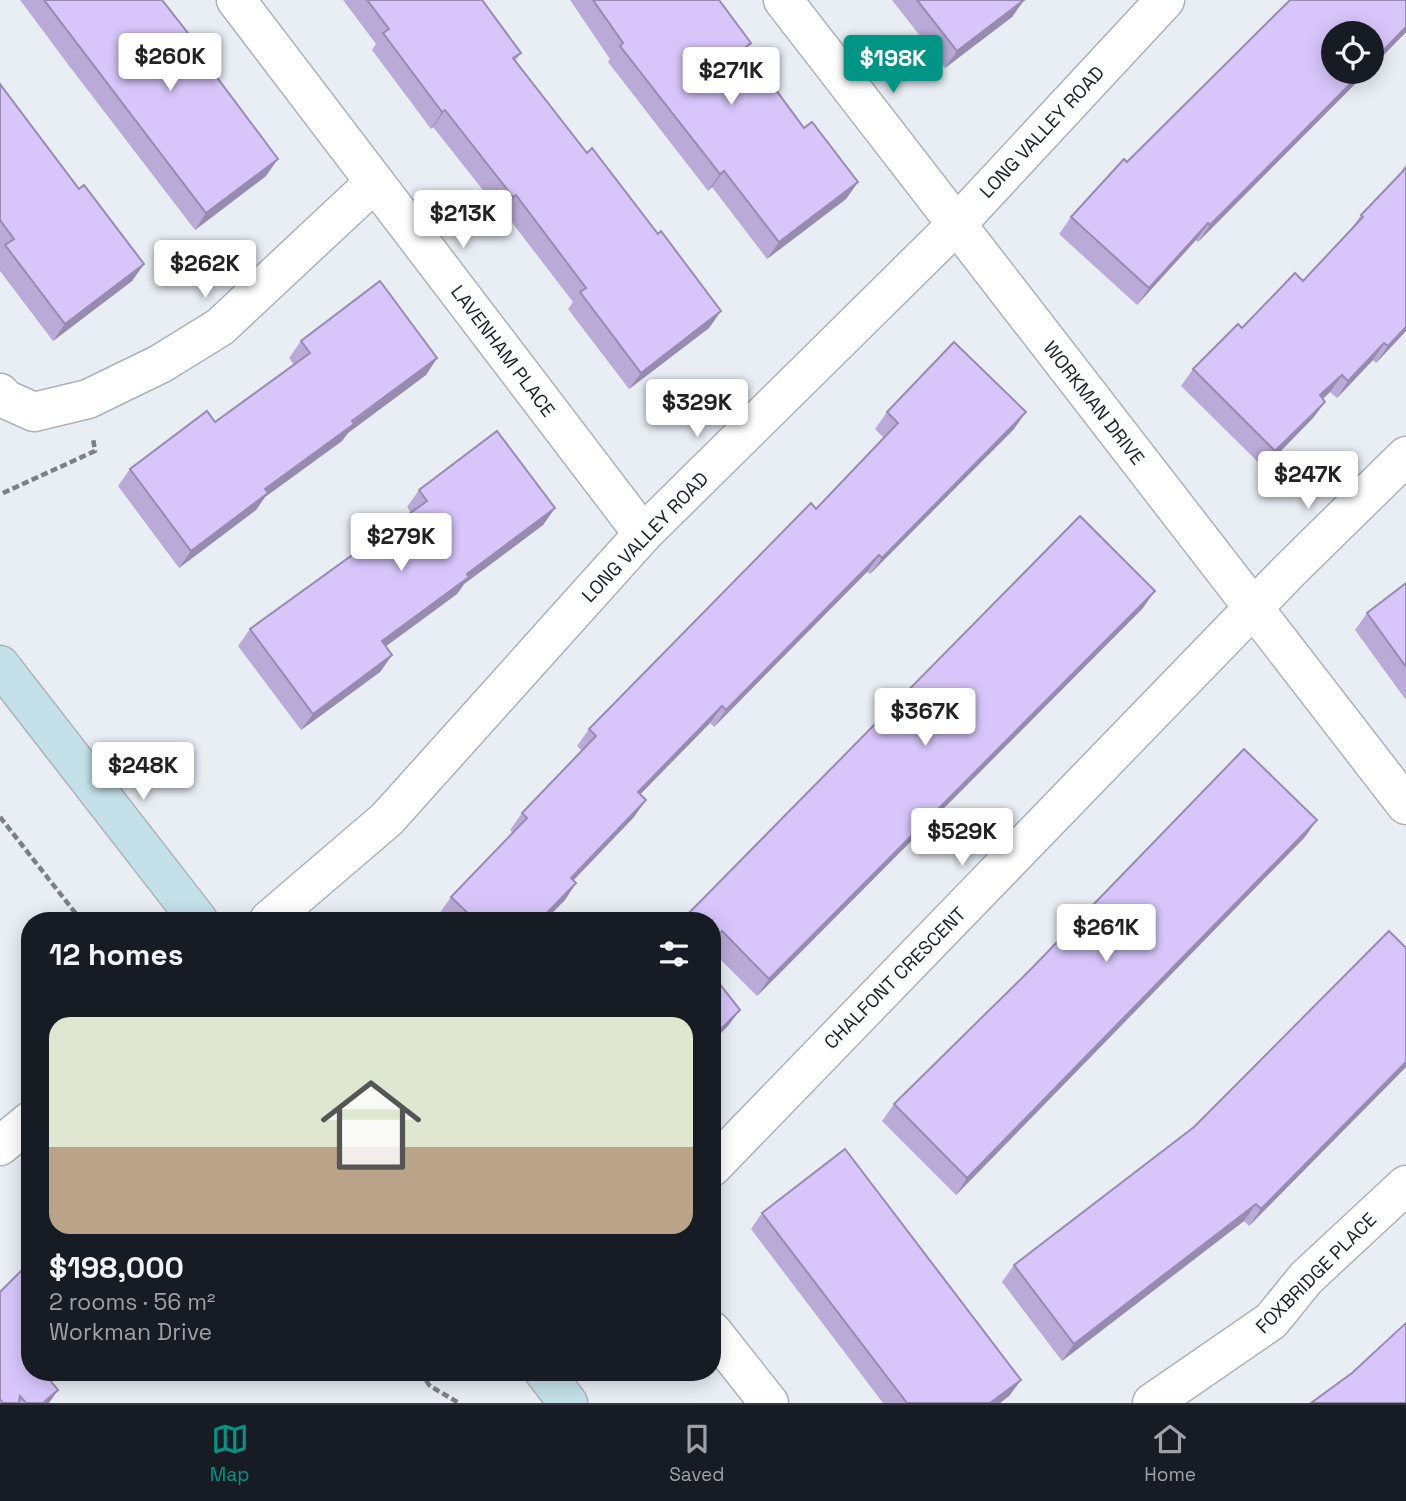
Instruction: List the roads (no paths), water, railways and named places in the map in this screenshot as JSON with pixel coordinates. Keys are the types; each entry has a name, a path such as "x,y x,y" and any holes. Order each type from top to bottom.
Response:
{"main road":[{"path":"0,665 192,912"},
{"path":"551,1381 568,1403"}],"street":[{"name":"LAVENHAM PLACE","path":"236,0 643,534"},
{"name":"WORKMAN DRIVE","path":"783,0 1406,805"},
{"name":"LONG VALLEY ROAD","path":"278,912 387,818 643,534 956,225 1165,0"},
{"path":"0,393 5,399 34,412 88,399 160,365 220,327 374,183"},
{"name":"CHALFONT CRESCENT","path":"721,1158 1406,456"},
{"path":"0,1146 21,1128"},
{"name":"FOXBRIDGE PLACE","path":"1152,1403 1271,1321 1307,1278 1406,1185"},
{"path":"721,1342 769,1403"}]}
